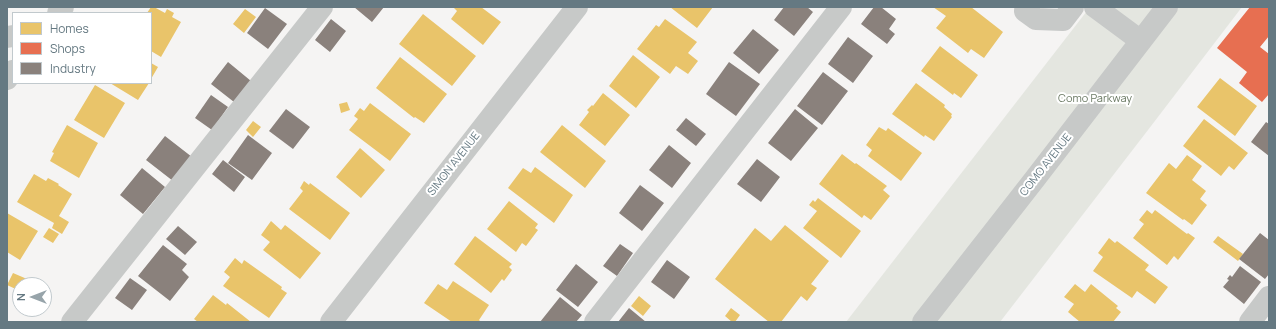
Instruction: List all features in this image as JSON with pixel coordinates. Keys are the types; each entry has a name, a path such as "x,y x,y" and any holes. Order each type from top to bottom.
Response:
{"street":[{"path":"72,322 322,7"},
{"name":"SIMON AVENUE","path":"331,322 577,7"},
{"path":"595,322 841,7"},
{"path":"1025,11 1036,19 1062,20 1073,7"},
{"path":"1095,7 1141,41"},
{"name":"COMO AVENUE","path":"923,322 1167,7"},
{"path":"1250,322 1269,297"}],"green space":[{"name":"Como Parkway","path":"1090,7 1242,7 1000,322 846,322"}],"building: Homes":[{"path":"151,7 165,13 167,9 174,13 172,17 181,22 161,57 152,52 152,12 148,12"},
{"path":"453,7 481,7 501,22 483,45 451,19 457,11"},
{"path":"670,7 713,7 697,28"},
{"path":"933,7 971,7 1003,32 984,58 971,49 968,53 936,28 946,16"},
{"path":"245,9 256,17 244,33 233,24"},
{"path":"423,14 476,56 452,86 399,44"},
{"path":"665,19 697,42 688,53 698,61 688,74 676,66 670,74 637,49 656,25 659,27"},
{"path":"940,46 978,75 961,98 954,93 953,95 921,71"},
{"path":"633,55 660,77 636,108 609,86"},
{"path":"400,57 447,94 424,123 415,117 414,118 376,88"},
{"path":"152,64 158,67 152,77"},
{"path":"1220,78 1257,106 1235,136 1197,107"},
{"path":"916,83 945,105 944,107 952,114 952,117 934,141 925,135 924,137 892,114"},
{"path":"112,84 148,84 138,100"},
{"path":"95,85 125,103 104,138 74,120"},
{"path":"603,93 630,115 605,146 579,125 589,112 587,110 592,105 593,106"},
{"path":"347,102 350,110 341,113 339,104"},
{"path":"370,103 411,134 390,161 349,130 358,119 354,116 360,108 364,111"},
{"path":"1204,119 1248,153 1234,170 1229,166 1221,176 1183,146"},
{"path":"253,121 261,127 253,137 246,130"},
{"path":"67,125 98,143 79,178 50,161 54,153 52,152"},
{"path":"562,125 606,161 585,188 540,152"},
{"path":"879,127 886,131 888,128 922,153 901,181 868,156 872,150 866,145"},
{"path":"360,148 385,170 361,198 336,177"},
{"path":"842,154 887,186 883,190 890,196 871,220 864,215 862,218 819,184"},
{"path":"1187,155 1202,166 1192,180 1206,191 1200,199 1207,205 1192,225 1146,193 1169,163 1176,169"},
{"path":"535,167 573,195 554,223 508,188 523,168 531,173"},
{"path":"34,174 46,181 48,178 72,194 59,216 69,222 62,234 52,228 54,223 17,202"},
{"path":"304,181 309,185 310,183 350,213 330,240 289,209 303,191 300,188"},
{"path":"818,198 861,231 841,258 803,228 817,211 809,205 813,200 815,202"},
{"path":"509,201 538,224 535,228 538,230 526,246 522,243 516,252 487,229"},
{"path":"1147,210 1152,214 1155,210 1187,234 1188,233 1195,238 1178,260 1174,256 1167,265 1133,238 1144,224 1139,220"},
{"path":"7,213 38,231 20,260 7,252"},
{"path":"271,221 281,230 285,225 321,253 300,279 263,250 270,242 261,235"},
{"path":"785,225 829,261 811,284 817,288 807,301 801,296 781,322 769,322 715,279 755,228 771,241"},
{"path":"49,228 59,234 53,243 43,237"},
{"path":"475,236 512,264 509,267 512,270 504,281 502,279 491,293 454,264"},
{"path":"1218,236 1243,254 1238,261 1213,242"},
{"path":"1109,238 1115,243 1117,241 1149,265 1145,270 1168,287 1155,304 1137,291 1132,298 1093,271 1103,257 1098,253"},
{"path":"235,258 242,264 244,260 282,287 281,289 287,293 269,318 223,286 230,277 224,272"},
{"path":"13,273 22,277 12,277 12,287 7,285"},
{"path":"453,281 489,305 479,320 481,322 452,322 424,303 438,284 447,290"},
{"path":"1075,284 1085,292 1091,284 1118,306 1116,308 1121,312 1113,322 1080,322 1068,312 1074,304 1064,297"},
{"path":"213,295 226,305 227,303 251,322 198,322 194,319"},
{"path":"639,296 651,306 643,316 631,306"},
{"path":"731,308 740,315 735,322 732,322 725,316"}],"building: Shops":[{"path":"1250,7 1269,7 1269,36 1260,47 1269,54 1269,94 1262,102 1239,83 1247,72 1217,48"}],"building: Industry":[{"path":"354,7 384,7 372,22"},
{"path":"784,7 807,7 813,12 794,36 774,20"},
{"path":"874,7 881,7 896,19 889,29 895,34 887,44 861,24"},
{"path":"265,8 287,24 268,49 247,33"},
{"path":"331,19 346,31 330,52 315,40"},
{"path":"753,29 779,50 759,74 733,53"},
{"path":"848,37 873,56 853,83 828,64"},
{"path":"228,62 251,81 234,102 211,84"},
{"path":"729,62 760,84 736,116 706,94"},
{"path":"823,72 848,91 822,125 797,106"},
{"path":"211,95 228,107 212,130 195,118"},
{"path":"286,109 310,127 293,149 269,131"},
{"path":"795,109 818,128 791,161 768,143"},
{"path":"686,118 706,134 696,146 676,130"},
{"path":"1266,122 1269,124 1269,156 1251,142"},
{"path":"248,135 272,153 252,180 228,163"},
{"path":"165,136 192,157 173,181 146,160"},
{"path":"669,145 691,163 672,188 649,170"},
{"path":"757,159 780,177 761,202 737,184"},
{"path":"223,160 245,177 234,192 212,174"},
{"path":"142,168 165,187 143,214 120,195"},
{"path":"640,185 664,203 642,231 619,213"},
{"path":"178,226 197,242 185,255 166,239"},
{"path":"1260,233 1269,240 1269,274 1265,279 1239,259"},
{"path":"620,244 633,253 617,276 603,266"},
{"path":"163,245 187,264 182,270 189,277 170,301 138,276"},
{"path":"667,260 690,277 674,299 651,282"},
{"path":"576,264 598,282 578,307 556,290"},
{"path":"1240,266 1261,282 1244,304 1223,287 1229,280 1227,279 1230,275 1232,277"},
{"path":"130,278 147,290 132,310 115,298"},
{"path":"560,297 582,315 576,322 540,322"},
{"path":"629,308 646,322 618,322"}]}
